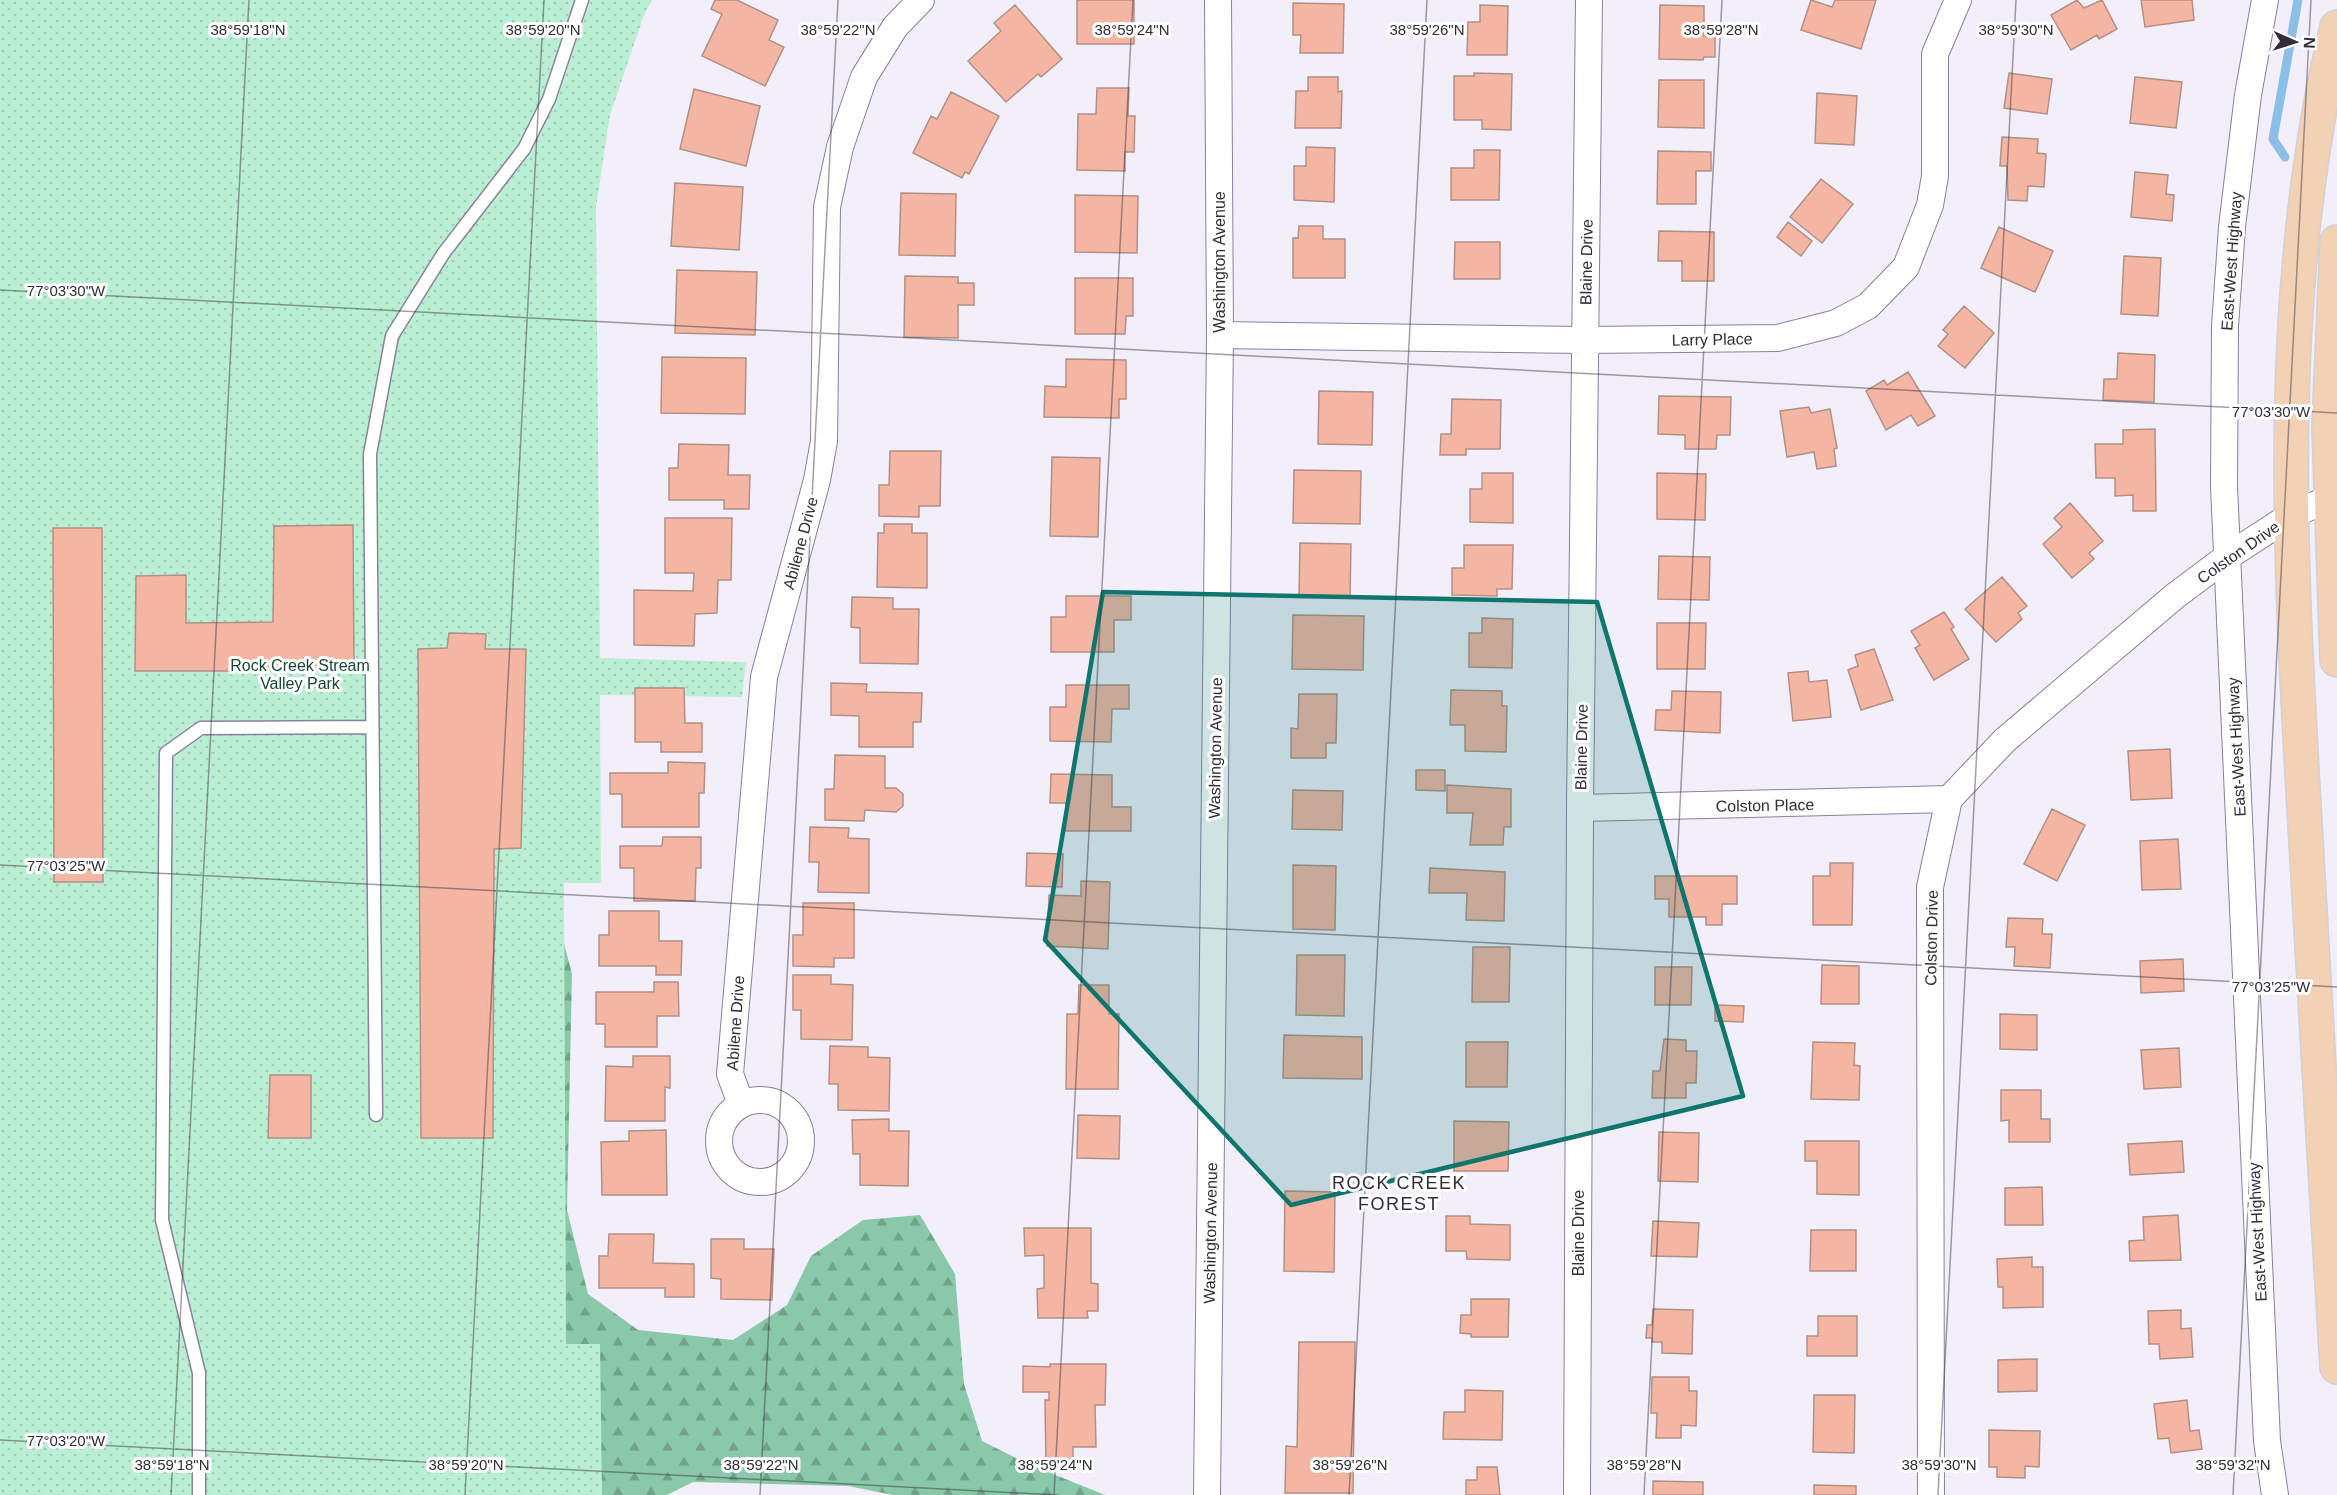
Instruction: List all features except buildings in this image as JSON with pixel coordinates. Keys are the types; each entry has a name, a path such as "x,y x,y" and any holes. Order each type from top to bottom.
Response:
{"main road":[{"path":"2337,27 2306,186 2291,355 2290,516 2292,604 2337,1367"},
{"path":"2337,242 2330,415 2337,660"}],"street":[{"name":"Abilene Drive","path":"741,1104 730,1074 764,677 817,480 824,441 827,207 840,147 864,77 896,27 921,0"},
{"name":"Washington Avenue","path":"1207,1495 1220,335 1218,0"},
{"name":"Blaine Drive","path":"1577,1495 1580,808 1589,0"},
{"name":"Larry Place","path":"1220,335 1585,340 1778,338 1836,323 1868,306 1906,267 1930,205 1935,176 1935,54 1958,0"},
{"name":"East-West Highway","path":"2265,0 2248,95 2232,227 2225,326 2224,486 2267,1441 2275,1495"},
{"name":"Colston Drive","path":"1931,1495 1930,887 1949,799 2006,740 2149,618 2227,557 2290,516 2334,496"},
{"name":"Colston Place","path":"1580,808 1949,799"}],"lane":[{"path":"376,1115 370,727 370,454 392,336 442,254 524,148 549,99 582,0"},
{"path":"199,1495 199,1373 162,1220 166,753 201,728 370,727"}],"highlighted area":[{"path":"1103,592 1597,602 1743,1096 1291,1205 1045,940"}],"green space":[{"name":"Rock Creek Stream Valley Park","path":"0,0 652,0 644,15 610,115 596,207 600,658 746,662 742,697 600,695 601,883 564,883 566,1344 600,1344 602,1495 0,1495"},
{"path":"560,928 572,974 567,1210 588,1294 638,1330 733,1340 787,1305 811,1256 863,1220 920,1215 955,1274 964,1384 982,1441 1026,1463 1105,1495 893,1495 848,1486 693,1482 667,1495 323,1495"}],"waterway":[{"path":"2285,157 2273,139 2298,0"}],"district":[{"name":"ROCK CREEK FOREST","path":"1399,1193"}]}
